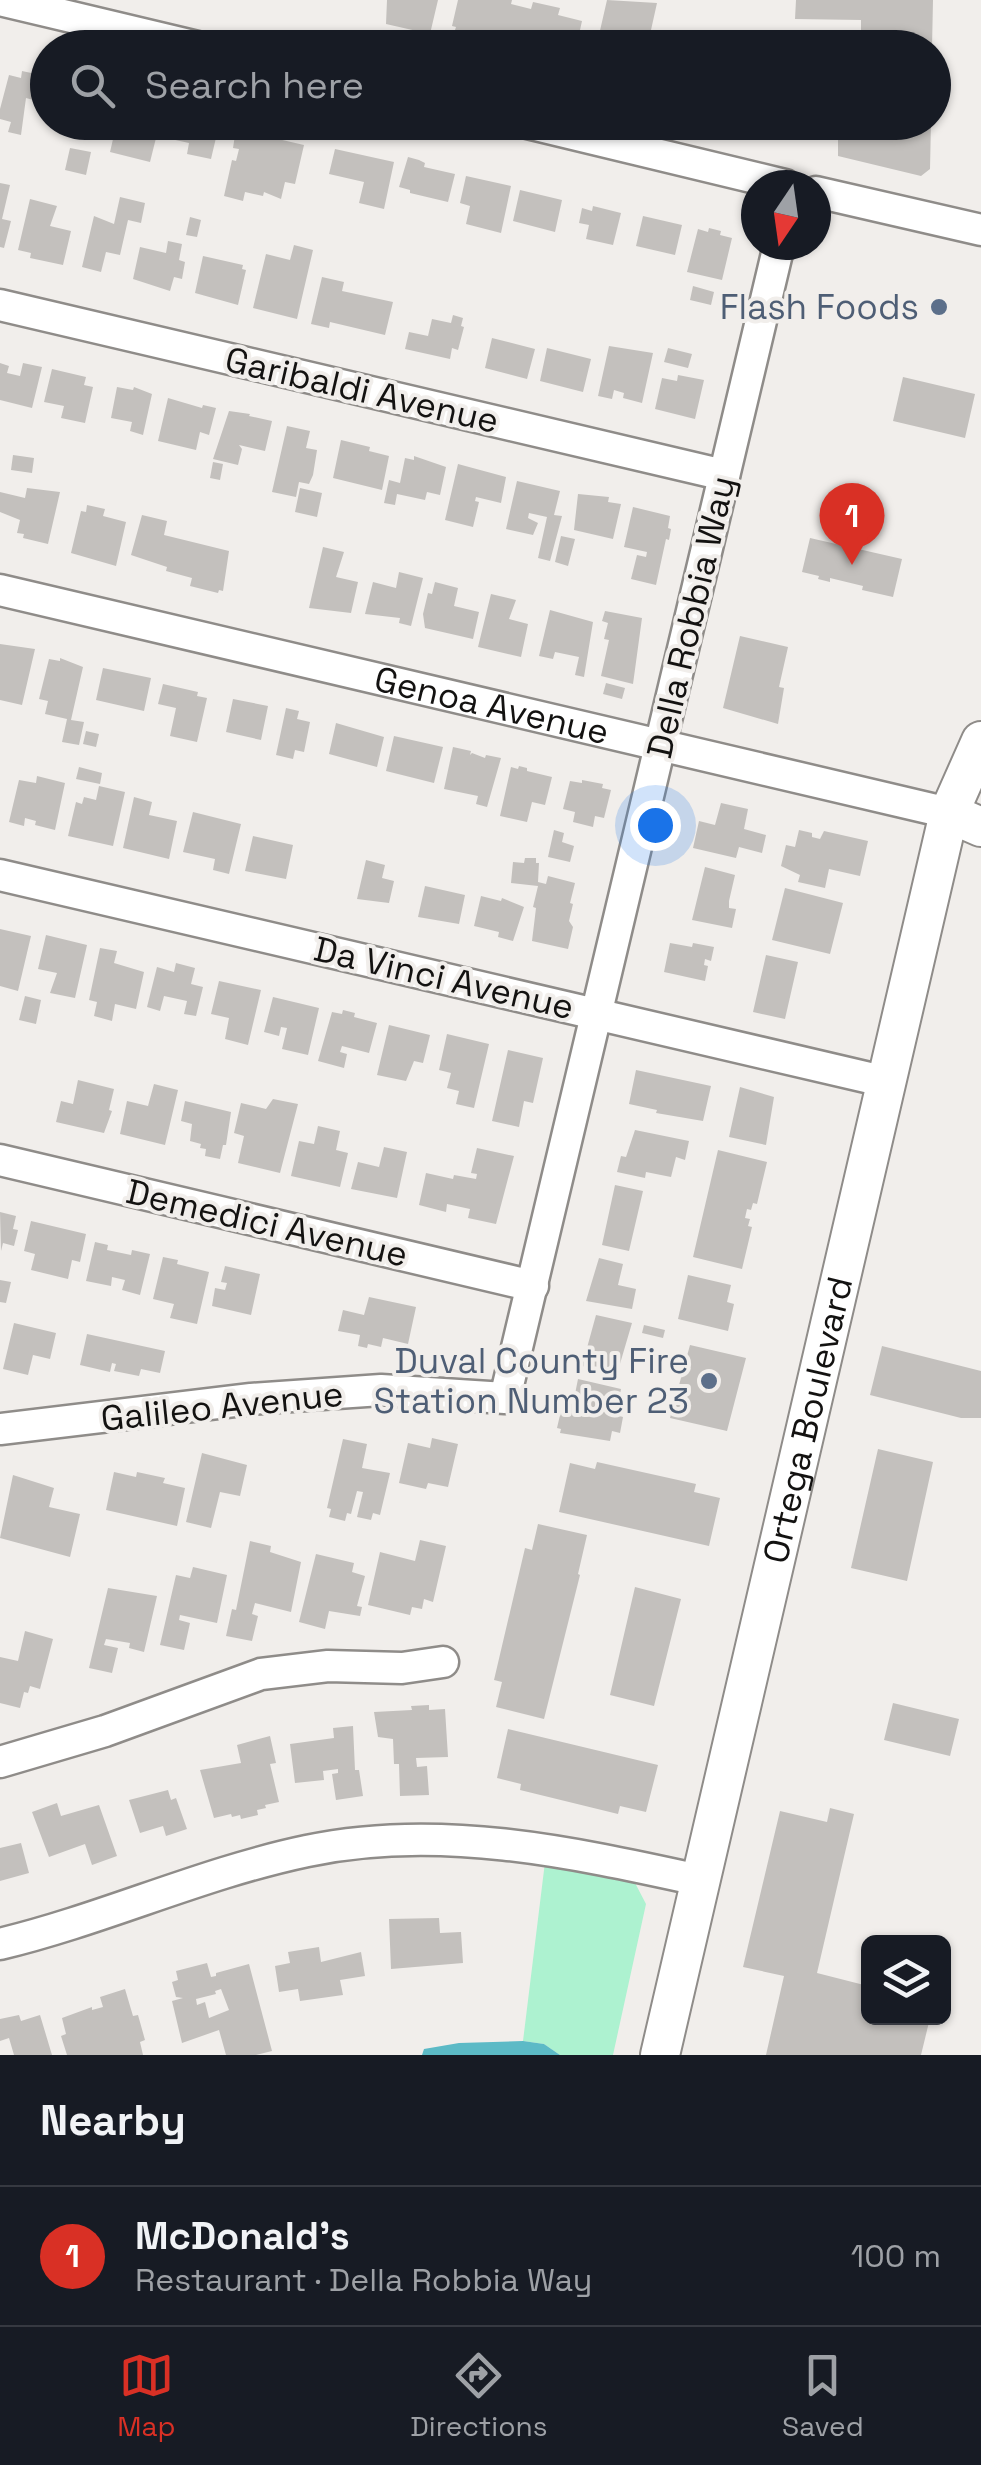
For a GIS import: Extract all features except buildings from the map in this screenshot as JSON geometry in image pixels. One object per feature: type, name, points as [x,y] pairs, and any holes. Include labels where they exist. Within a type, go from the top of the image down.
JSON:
[{"type":"main road","name":"Ortega Boulevard","points":[[660,2055],[887,1082],[981,741]]},
{"type":"street","points":[[0,0],[126,30]]},
{"type":"street","points":[[598,140],[741,174]]},
{"type":"street","points":[[831,195],[981,230]]},
{"type":"street","name":"Della Robbia Way","points":[[505,1398],[774,260]]},
{"type":"street","name":"Garibaldi Avenue","points":[[0,305],[724,476]]},
{"type":"street","name":"Genoa Avenue","points":[[0,590],[660,744],[968,798]]},
{"type":"street","name":"Da Vinci Avenue","points":[[0,874],[887,1082]]},
{"type":"street","name":"Demedici Avenue","points":[[0,1160],[533,1286]]},
{"type":"street","name":"Galileo Avenue","points":[[0,1429],[250,1400],[380,1390],[505,1398]]},
{"type":"street","points":[[0,1762],[104,1732],[260,1674],[328,1666],[402,1668],[443,1662]]},
{"type":"street","points":[[0,1944],[235,1869],[310,1850],[413,1840],[464,1840],[582,1854],[700,1880]]},
{"type":"green space","points":[[545,1862],[634,1881],[646,1904],[613,2055],[560,2055],[544,2044],[523,2041]]},
{"type":"water","points":[[459,2043],[544,2044],[560,2055],[422,2055],[424,2049]]},
{"type":"place","name":"Flash Foods","points":[[939,307]]},
{"type":"place","name":"McDonald's","points":[[852,565]]},
{"type":"place","name":"Duval County Fire Station Number 23","points":[[709,1381]]}]
